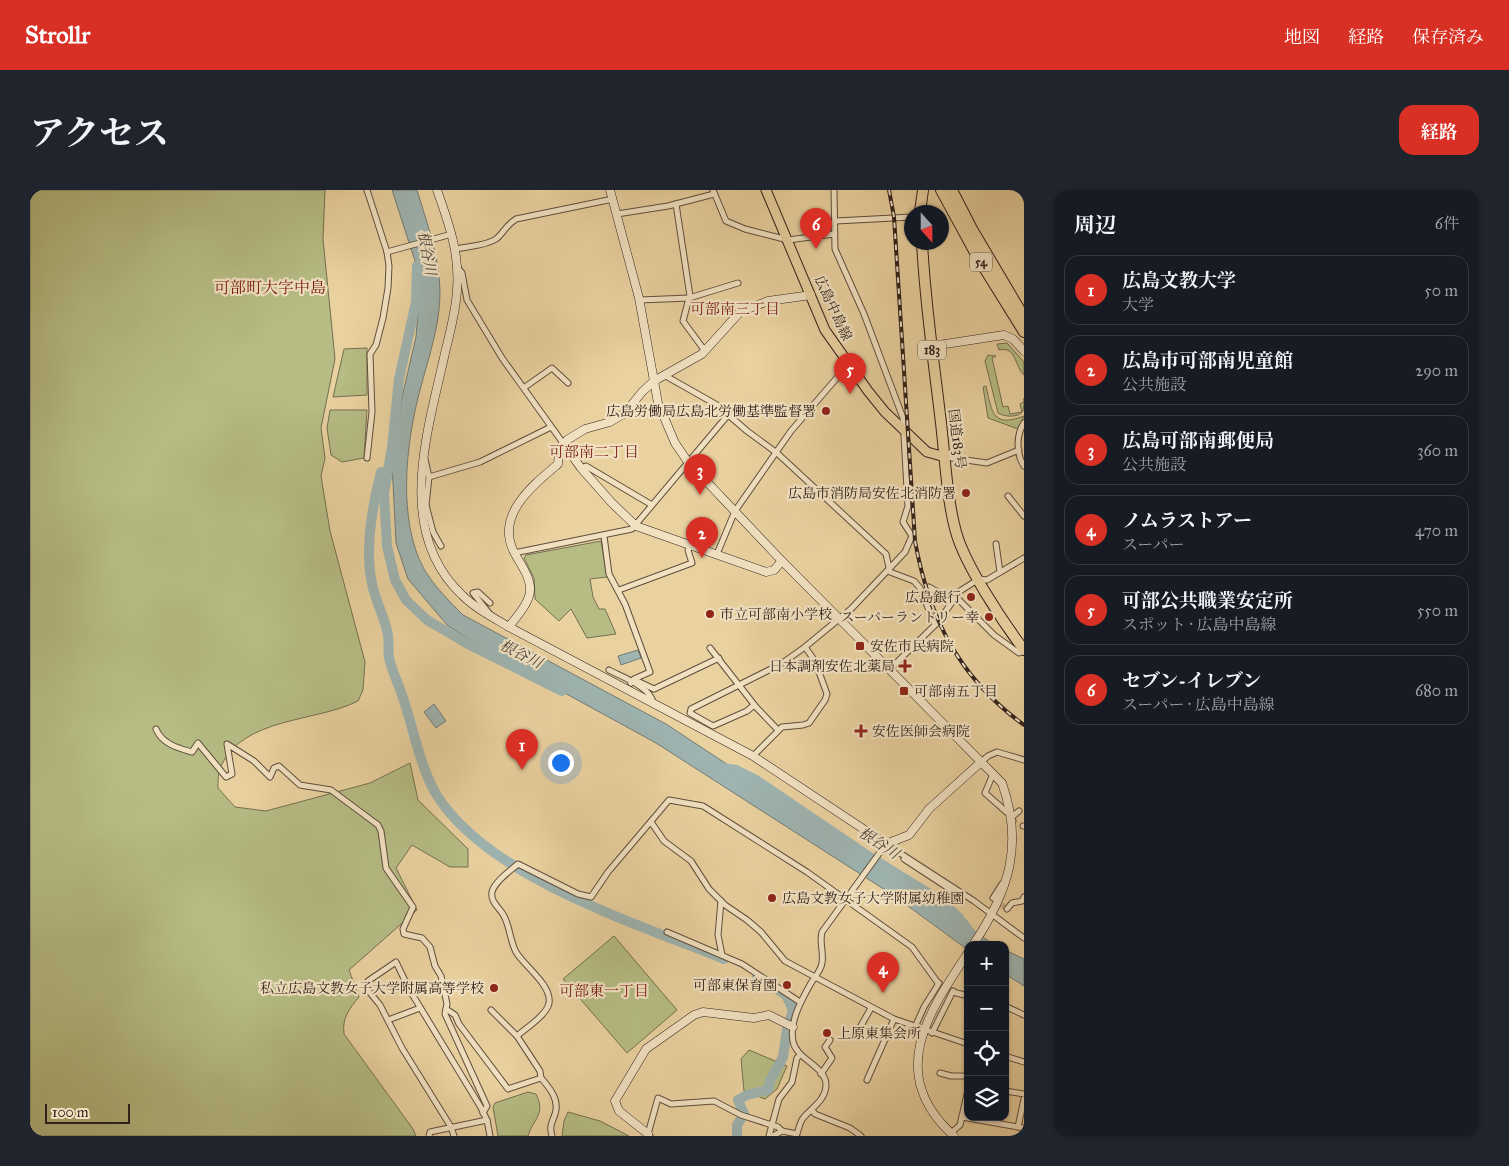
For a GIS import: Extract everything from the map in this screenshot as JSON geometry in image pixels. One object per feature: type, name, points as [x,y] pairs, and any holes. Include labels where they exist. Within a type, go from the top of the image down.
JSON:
[{"type":"highway","points":[[921,205],[923,190]]},
{"type":"highway","name":"54","points":[[941,190],[978,258],[1024,332]]},
{"type":"highway","name":"54","points":[[952,190],[972,229],[1024,317]]},
{"type":"highway","name":"国道183号","points":[[923,250],[932,346],[955,531],[961,548],[979,580],[1024,651]]},
{"type":"main road","name":"広島中島線","points":[[766,190],[825,330],[868,391],[903,430],[926,452],[945,457]]},
{"type":"street","points":[[367,190],[388,251],[388,288],[376,345],[370,354],[372,412],[367,458]]},
{"type":"street","points":[[438,190],[450,235],[456,249],[458,268],[457,291],[424,457],[424,505],[427,538],[450,582],[473,604],[509,627],[754,756],[883,847],[1024,938]]},
{"type":"street","points":[[610,190],[640,300],[654,382],[665,422],[688,462],[782,561],[993,774],[1009,792],[1016,814],[1024,826],[1024,833]]},
{"type":"street","points":[[754,705],[747,711],[713,726],[690,714],[691,709],[735,688],[739,683],[781,664],[805,647],[839,619],[905,552],[912,536],[903,522],[908,506],[903,418],[864,314],[836,249],[834,190]]},
{"type":"street","points":[[617,214],[676,204],[713,192],[726,221],[744,229],[788,240],[834,234]]},
{"type":"street","points":[[456,249],[492,241],[499,237],[507,224],[516,219],[613,199]]},
{"type":"street","points":[[676,204],[690,297],[683,321],[705,351]]},
{"type":"street","points":[[836,221],[904,217]]},
{"type":"street","points":[[388,251],[450,235]]},
{"type":"street","points":[[458,268],[462,273],[466,300],[502,358],[581,468],[636,526],[766,572],[774,570],[782,561]]},
{"type":"street","points":[[640,300],[690,297],[738,283]]},
{"type":"street","points":[[509,627],[521,610],[530,592],[527,576],[514,553],[509,536],[515,509],[528,489],[558,464],[559,451],[563,443],[585,429],[610,422],[626,413],[642,392],[664,375],[705,351],[731,321],[750,307],[811,295]]},
{"type":"street","points":[[932,346],[1004,335],[1013,339],[1024,352]]},
{"type":"street","points":[[717,554],[735,511],[812,404],[848,364]]},
{"type":"street","points":[[525,388],[552,368],[568,383]]},
{"type":"street","points":[[664,375],[717,405],[777,453],[886,554],[888,569]]},
{"type":"street","points":[[514,553],[632,529],[728,415]]},
{"type":"street","points":[[1024,423],[1019,450],[1019,456],[1024,466]]},
{"type":"street","points":[[429,477],[480,462],[551,427]]},
{"type":"street","points":[[945,457],[987,463],[1019,450]]},
{"type":"street","points":[[424,457],[429,477],[424,505],[433,532],[441,546]]},
{"type":"street","points":[[581,468],[586,466],[652,505]]},
{"type":"street","points":[[1008,496],[1024,516]]},
{"type":"street","points":[[604,536],[609,574],[619,590],[650,672],[634,679],[631,683]]},
{"type":"street","points":[[996,544],[1000,572]]},
{"type":"street","points":[[619,590],[692,563],[688,550],[690,545]]},
{"type":"street","points":[[890,669],[935,625],[953,598],[979,580],[987,580],[1024,558]]},
{"type":"street","points":[[888,569],[914,581],[920,588],[935,625]]},
{"type":"street","points":[[929,586],[953,598],[994,635],[1019,654],[1024,651]]},
{"type":"street","points":[[490,603],[478,592],[473,593],[492,617]]},
{"type":"street","points":[[754,756],[778,730],[809,722],[825,700],[827,694],[815,661],[805,647]]},
{"type":"street","points":[[710,648],[739,683],[754,705],[778,730]]},
{"type":"street","points":[[631,683],[636,682],[654,689],[719,658]]},
{"type":"street","points":[[609,670],[646,691],[652,697],[654,703]]},
{"type":"street","points":[[156,729],[159,736],[166,742],[183,750],[192,752],[198,743],[226,777],[232,774],[227,744],[254,761],[270,777],[274,768],[279,766],[300,785],[330,790],[374,821],[381,831],[386,868],[413,907],[403,929],[404,934],[422,938],[430,947],[435,966],[443,983],[445,1014],[487,1106],[483,1113]]},
{"type":"street","points":[[790,1025],[769,1015],[754,1018],[703,1012],[694,1015],[646,1049],[615,1101],[619,1111],[650,1135],[658,1098],[671,1104],[714,1101],[782,1131],[797,1135],[801,1121],[812,1110],[824,1093],[826,1085],[821,1074],[800,1055],[792,1039],[790,1025],[800,1002],[822,963],[820,946],[822,932],[883,847],[910,835],[929,810],[981,762],[994,752],[1002,752],[1024,760]]},
{"type":"street","points":[[993,774],[984,793],[1016,814]]},
{"type":"street","points":[[516,1036],[544,1011],[549,1004],[548,995],[538,977],[516,952],[504,915],[494,902],[492,893],[495,887],[515,866],[578,894],[591,897],[604,877],[669,800],[703,806],[771,848],[912,947],[938,983],[919,1028],[919,1080],[927,1102],[952,1135],[960,1125],[964,1108]]},
{"type":"street","points":[[993,898],[1009,870],[1013,858],[1016,814]]},
{"type":"street","points":[[651,822],[664,841],[691,862],[709,889],[721,901],[747,920],[785,960],[871,1008],[932,1033],[964,1043]]},
{"type":"street","points":[[977,941],[1015,878]]},
{"type":"street","points":[[1006,909],[1012,903],[1022,901],[1024,897]]},
{"type":"street","points":[[721,901],[718,935],[722,955]]},
{"type":"street","points":[[667,932],[742,964],[800,1002]]},
{"type":"street","points":[[919,1028],[964,959]]},
{"type":"street","points":[[454,1136],[451,1127],[402,1048],[380,1005],[367,989],[368,981],[396,962],[420,1008],[465,1080],[487,1120],[490,1136]]},
{"type":"street","points":[[932,1033],[953,991],[964,995]]},
{"type":"street","points":[[388,1020],[420,1008]]},
{"type":"street","points":[[858,1031],[871,1008]]},
{"type":"street","points":[[1009,1008],[1024,1015]]},
{"type":"street","points":[[446,1009],[455,1015],[459,1024],[508,1089],[541,1078]]},
{"type":"street","points":[[491,1010],[516,1036],[540,1071],[541,1078],[555,1099],[556,1110],[550,1129],[552,1136]]},
{"type":"street","points":[[867,1080],[894,1018]]},
{"type":"street","points":[[821,1074],[832,1058],[825,1047],[830,1040]]},
{"type":"street","points":[[782,1131],[771,1136],[771,1125],[779,1099],[792,1082],[797,1058],[800,1055]]},
{"type":"street","points":[[1009,1057],[1024,1062]]},
{"type":"street","points":[[940,1073],[951,1076],[964,1076]]},
{"type":"street","points":[[1009,1092],[1024,1094]]},
{"type":"street","points":[[962,1117],[1021,1128],[1024,1100]]},
{"type":"street","points":[[812,1110],[815,1114],[850,1128],[862,1136]]},
{"type":"street","points":[[429,1136],[430,1132],[487,1120]]},
{"type":"green space","points":[[30,190],[325,190],[323,239],[335,359],[321,428],[325,458],[321,476],[330,531],[365,662],[363,690],[358,701],[341,708],[263,729],[246,738],[232,750],[221,766],[218,788],[235,807],[266,811],[370,783],[410,763],[418,800],[468,849],[468,867],[450,867],[412,845],[396,868],[417,910],[349,970],[359,997],[347,1014],[344,1023],[344,1034],[413,1129],[416,1136],[30,1136]]},
{"type":"green space","points":[[1007,343],[1024,362],[1024,375],[1009,351],[999,350],[997,344]]},
{"type":"green space","points":[[367,348],[367,395],[333,397],[344,349]]},
{"type":"green space","points":[[988,355],[996,356],[992,358],[1003,407],[1008,406],[1010,414],[1022,412],[1015,416],[998,413],[985,361]]},
{"type":"green space","points":[[986,386],[992,411],[996,416],[1006,420],[1024,416],[1018,429],[988,418],[983,387]]},
{"type":"green space","points":[[1024,402],[1023,411],[1022,412],[1020,404]]},
{"type":"green space","points":[[330,410],[367,410],[364,458],[342,462],[331,455],[327,428]]},
{"type":"green space","points":[[601,541],[607,577],[590,579],[593,597],[599,609],[605,609],[616,634],[587,638],[571,609],[559,621],[535,599],[534,578],[524,558],[526,555]]},
{"type":"green space","points":[[614,936],[677,1010],[627,1053],[563,979]]},
{"type":"green space","points":[[749,1050],[787,1066],[777,1089],[765,1099],[744,1091],[741,1059]]},
{"type":"green space","points":[[528,1092],[536,1094],[540,1107],[538,1116],[528,1136],[498,1136],[493,1107],[495,1103]]},
{"type":"green space","points":[[568,1112],[600,1121],[629,1136],[562,1136],[564,1121]]},
{"type":"water","points":[[392,190],[417,190],[438,266],[440,293],[438,318],[411,433],[408,457],[407,505],[410,528],[424,569],[447,599],[463,615],[666,724],[907,883],[988,941],[964,941],[964,947],[893,895],[656,743],[479,646],[447,625],[408,579],[396,543],[392,463],[403,393],[416,337],[419,299],[416,264]]},
{"type":"water","points":[[638,650],[641,658],[621,665],[618,656]]},
{"type":"water","points":[[434,704],[446,721],[436,728],[424,712]]},
{"type":"water","points":[[1009,952],[1024,959],[1024,986],[1009,977]]},
{"type":"waterway","name":"根谷川","points":[[417,266],[416,302],[399,379],[392,448],[384,493],[387,546],[395,580],[406,600],[427,620],[468,644],[562,691]]},
{"type":"waterway","points":[[381,472],[370,530],[370,574],[388,635],[390,663],[421,760],[436,794],[459,823],[490,850],[526,873],[608,913],[724,959]]},
{"type":"waterway","name":"根谷川","points":[[723,768],[736,770],[756,780],[868,856],[941,901],[959,918],[977,941]]},
{"type":"waterway","points":[[737,1136],[737,1125],[744,1114],[738,1100],[747,1095],[768,1090],[770,1081],[783,1057],[787,1029],[793,1010],[786,995],[757,976]]},
{"type":"tunnel","points":[[995,900],[1007,909]]},
{"type":"railway","points":[[889,190],[894,217],[915,541],[921,569],[929,596],[950,644],[982,687],[1001,707],[1024,725]]},
{"type":"place","name":"セブン-イレブン","points":[[816,249]]},
{"type":"place","name":"可部公共職業安定所","points":[[850,394]]},
{"type":"place","name":"広島労働局広島北労働基準監督署","points":[[826,411]]},
{"type":"place","name":"広島市消防局安佐北消防署","points":[[966,493]]},
{"type":"place","name":"広島可部南郵便局","points":[[700,495]]},
{"type":"place","name":"広島市可部南児童館","points":[[702,558]]},
{"type":"place","name":"広島銀行","points":[[971,597]]},
{"type":"place","name":"市立可部南小学校","points":[[710,614]]},
{"type":"place","name":"スーパーランドリー幸","points":[[989,617]]},
{"type":"place","name":"安佐市民病院","points":[[860,646]]},
{"type":"place","name":"日本調剤安佐北薬局","points":[[905,666]]},
{"type":"place","name":"可部南五丁目","points":[[904,691]]},
{"type":"place","name":"安佐医師会病院","points":[[861,731]]},
{"type":"place","name":"広島文教大学","points":[[522,770]]},
{"type":"place","name":"広島文教女子大学附属幼稚園","points":[[772,898]]},
{"type":"place","name":"可部東保育園","points":[[787,985]]},
{"type":"place","name":"私立広島文教女子大学附属高等学校","points":[[494,988]]},
{"type":"place","name":"ノムラストアー","points":[[883,993]]},
{"type":"place","name":"上原東集会所","points":[[827,1033]]},
{"type":"district","name":"可部町大字中島","points":[[270,287]]},
{"type":"district","name":"可部南三丁目","points":[[735,309]]},
{"type":"district","name":"可部南二丁目","points":[[594,452]]},
{"type":"district","name":"可部東一丁目","points":[[604,991]]}]
